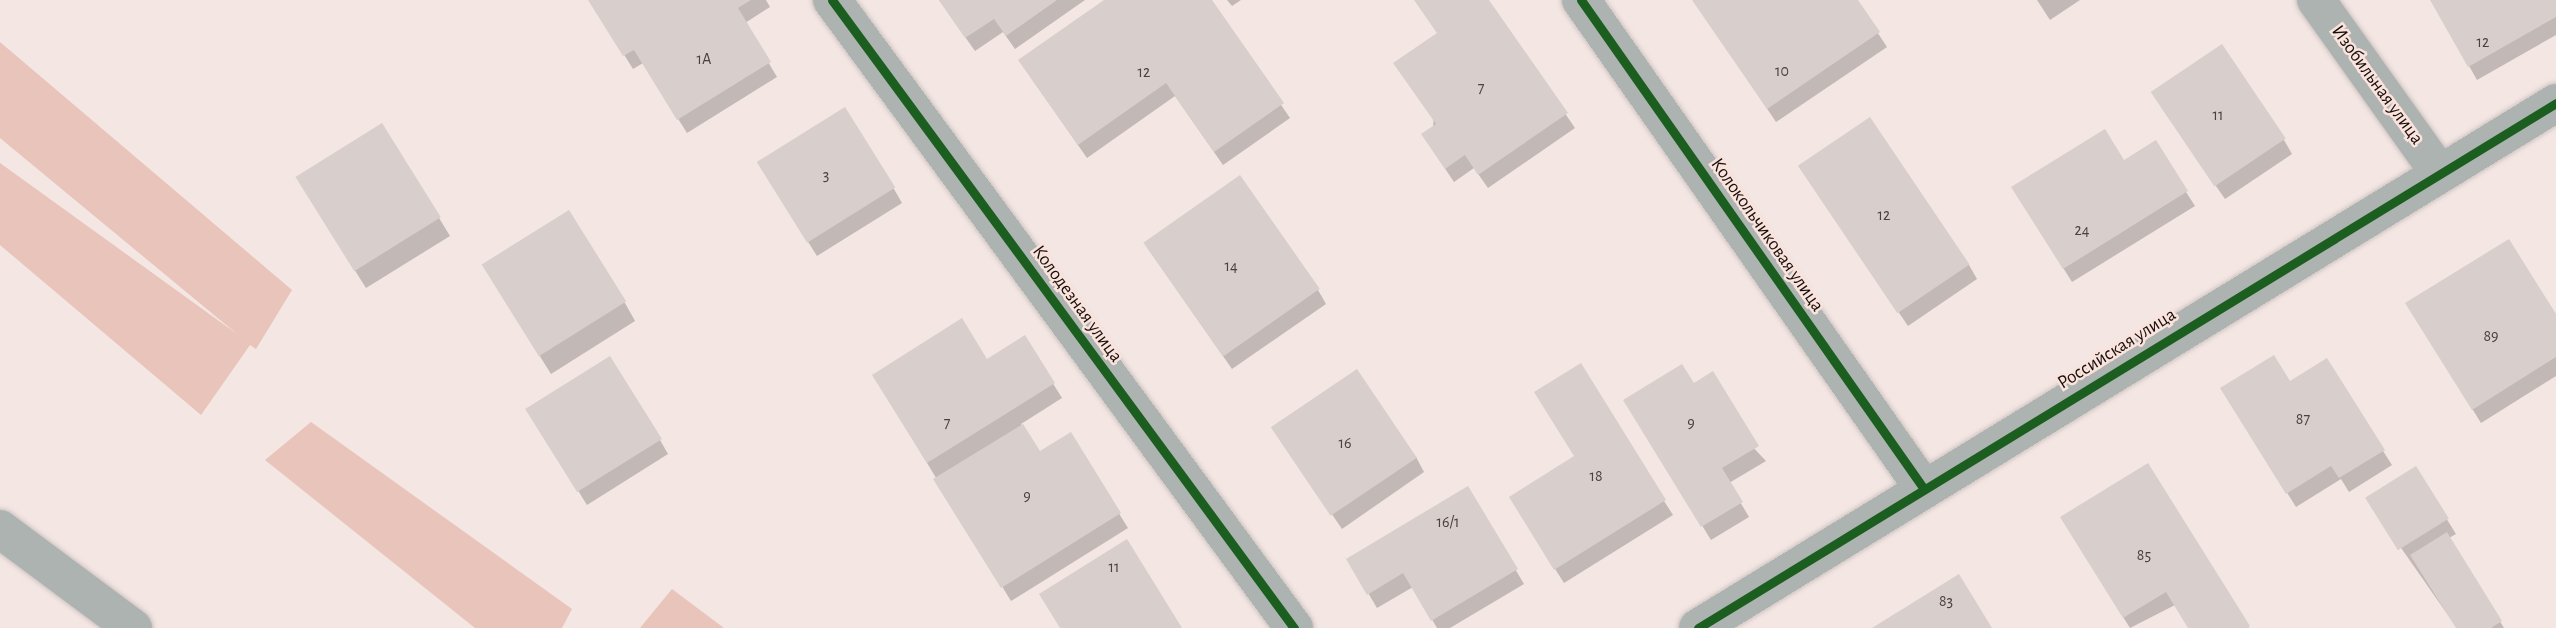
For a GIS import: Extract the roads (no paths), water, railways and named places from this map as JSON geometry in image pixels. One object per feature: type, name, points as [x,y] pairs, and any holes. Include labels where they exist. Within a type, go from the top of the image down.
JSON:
[{"type":"street","name":"Колодезная улица","points":[[832,0],[1294,628]]},
{"type":"street","name":"Колокольчиковая улица","points":[[1581,0],[1924,489]]},
{"type":"street","name":"Изобильная улица","points":[[2316,0],[2438,171]]},
{"type":"street","name":"Российская улица","points":[[1698,628],[2438,171],[2556,103]]},
{"type":"street","points":[[0,529],[133,628]]}]
